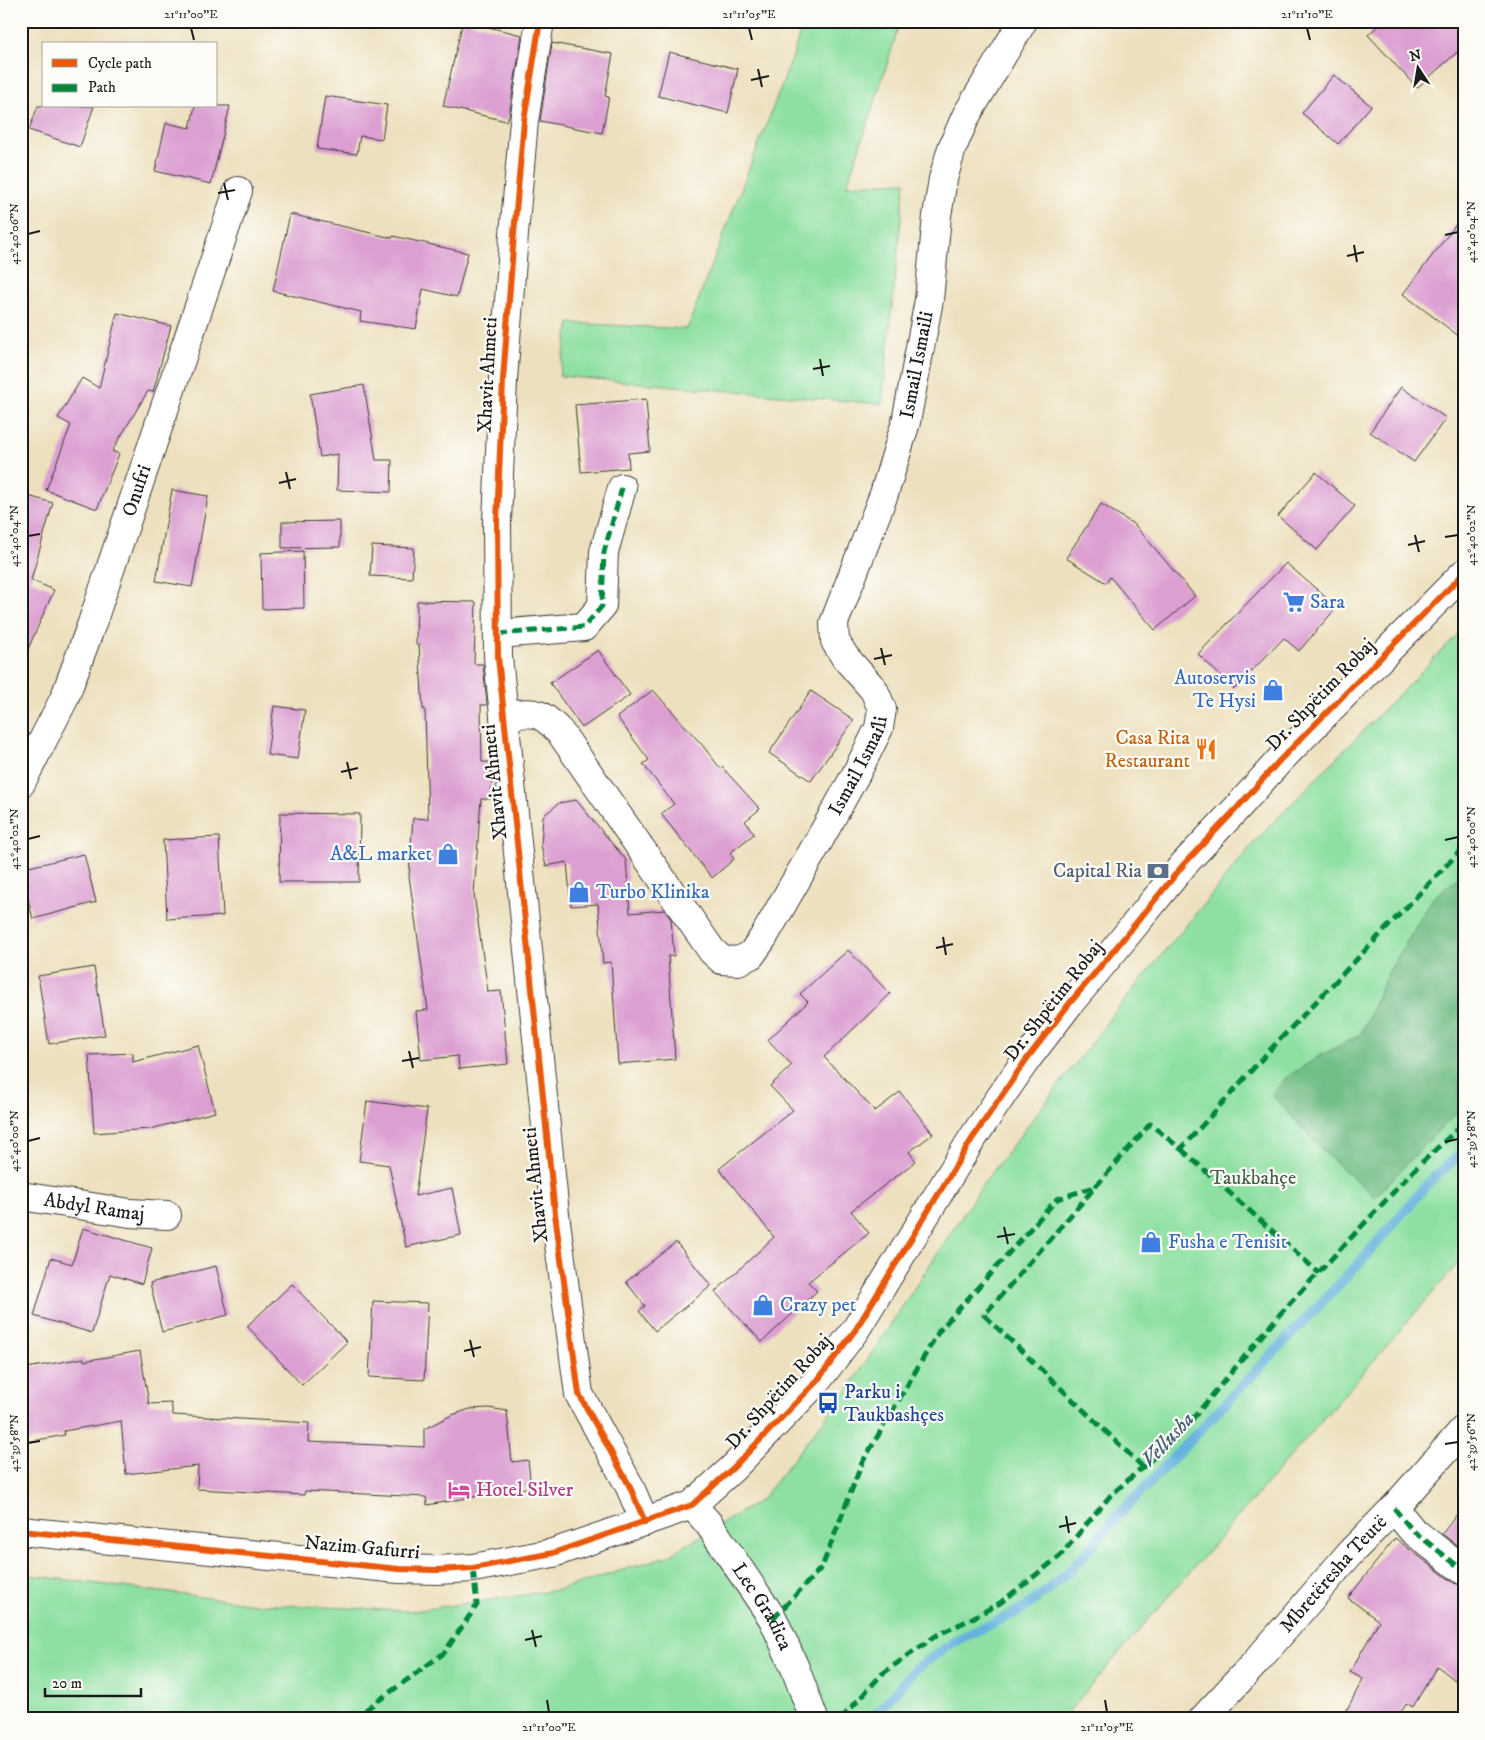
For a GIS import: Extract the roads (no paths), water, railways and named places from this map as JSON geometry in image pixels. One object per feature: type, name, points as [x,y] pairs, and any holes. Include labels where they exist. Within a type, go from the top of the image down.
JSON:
[{"type":"street","name":"Xhavit Ahmeti","points":[[540,21],[524,131],[503,380],[497,522],[498,657],[555,1214],[579,1394],[629,1485],[646,1522]]},
{"type":"street","name":"Ismail Ismaili","points":[[504,716],[531,712],[546,718],[560,732],[712,951],[722,960],[738,961],[751,955],[818,844],[879,728],[882,709],[877,696],[845,657],[835,641],[834,623],[881,502],[906,422],[929,300],[937,216],[952,148],[966,116],[1024,21]]},
{"type":"street","name":"Onufri","points":[[21,783],[64,699],[84,645],[238,191]]},
{"type":"street","points":[[498,634],[584,627],[602,606],[604,552],[622,488]]},
{"type":"street","name":"Dr. Shpëtim Robaj","points":[[692,1505],[733,1468],[817,1381],[856,1329],[972,1139],[1026,1060],[1069,1004],[1184,864],[1280,760],[1464,573]]},
{"type":"street","name":"Abdyl Ramaj","points":[[21,1196],[130,1213],[167,1215]]},
{"type":"street","name":"Mbretëresha Teutë","points":[[1203,1719],[1256,1662],[1351,1552],[1394,1508],[1464,1429]]},
{"type":"street","name":"Nazim Gafurri","points":[[21,1531],[389,1568],[437,1570],[473,1568],[553,1553],[692,1505]]},
{"type":"street","name":"Lec Gradica","points":[[692,1505],[709,1524],[773,1619],[795,1668],[814,1719]]},
{"type":"street","points":[[1394,1508],[1412,1530],[1464,1570]]},
{"type":"waterway","name":"Vellusha","points":[[872,1719],[915,1669],[957,1640],[1025,1608],[1070,1571],[1116,1518],[1363,1259],[1430,1181],[1464,1151]]},
{"type":"place","name":"Sara","points":[[1294,602]]},
{"type":"place","name":"Autoservis Te Hysi","points":[[1273,690]]},
{"type":"place","name":"Casa Rita Restaurant","points":[[1206,749]]},
{"type":"place","name":"A&L market","points":[[448,854]]},
{"type":"place","name":"Capital Ria","points":[[1158,871]]},
{"type":"place","name":"Turbo Klinika","points":[[579,892]]},
{"type":"place","name":"Fusha e Tenisit","points":[[1151,1242]]},
{"type":"place","name":"Crazy pet","points":[[763,1305]]},
{"type":"place","name":"Parku i Taukbashçes","points":[[828,1403]]},
{"type":"place","name":"Hotel Silver","points":[[459,1490]]},
{"type":"park label","name":"Taukbahçe","points":[[1253,1178]]}]
